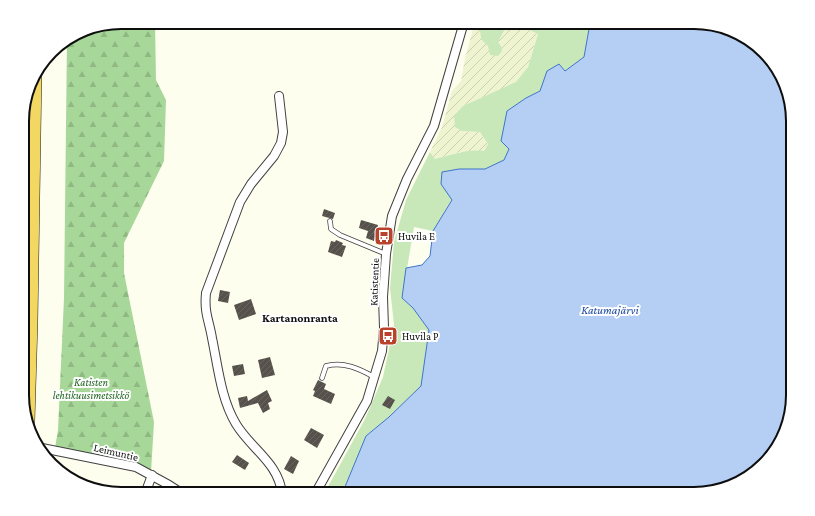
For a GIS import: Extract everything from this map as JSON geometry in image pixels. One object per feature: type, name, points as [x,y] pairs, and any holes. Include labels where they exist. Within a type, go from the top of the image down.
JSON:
[{"type":"highway","points":[[29,385],[36,87]]},
{"type":"street","name":"Katistentie","points":[[319,487],[367,401],[382,351],[384,328],[383,297],[386,254],[392,216],[407,179],[434,126],[462,29]]},
{"type":"street","points":[[279,96],[283,132],[281,143],[274,156],[251,184],[240,202],[206,293],[205,304],[227,405],[236,424],[276,472],[282,487]]},
{"type":"street","name":"Leimuntie","points":[[46,449],[136,467],[172,487]]},
{"type":"street","points":[[148,487],[152,475]]},
{"type":"lane","points":[[330,221],[331,229],[340,235],[386,254]]},
{"type":"lane","points":[[322,378],[326,366],[334,364],[356,368],[374,377]]},
{"type":"green space","name":"Katisten lehtikuusimetsikkö","points":[[121,29],[155,29],[156,80],[166,100],[164,161],[124,243],[124,273],[154,422],[151,472],[55,448],[58,430],[64,298],[67,47],[75,41],[97,32]]},
{"type":"green space","points":[[473,29],[480,29],[481,39],[501,46],[498,42],[505,29],[527,29],[538,34],[528,67],[518,82],[463,106],[462,131],[480,132],[488,144],[484,151],[460,152],[435,159],[430,152],[442,127],[452,91],[461,81],[465,58]]},
{"type":"green space","points":[[480,29],[505,29],[498,42],[502,51],[498,56],[490,55],[488,46],[481,39]]},
{"type":"green space","points":[[527,29],[589,29],[584,57],[565,71],[559,64],[547,71],[540,91],[526,98],[507,111],[509,149],[504,160],[485,169],[459,169],[441,184],[452,199],[433,231],[414,227],[402,298],[413,308],[429,330],[421,386],[389,417],[367,435],[345,487],[328,487],[365,419],[383,377],[394,325],[390,288],[394,242],[406,200],[430,152],[435,159],[465,152],[484,151],[488,144],[480,132],[462,131],[455,127],[454,116],[463,106],[516,82],[528,67],[538,34]]},
{"type":"water","name":"Katumajärvi","points":[[589,29],[700,29],[724,34],[745,44],[763,60],[774,75],[783,97],[786,115],[786,401],[777,436],[763,456],[745,472],[724,482],[700,487],[345,487],[366,436],[389,417],[421,386],[429,330],[413,308],[402,298],[406,268],[422,265],[430,256],[433,231],[452,200],[441,184],[442,172],[459,169],[485,169],[504,160],[509,149],[501,141],[507,111],[526,98],[540,91],[547,71],[559,64],[565,71],[584,57]]},
{"type":"building","points":[[324,209],[335,213],[333,219],[322,216]]},
{"type":"building","points":[[361,220],[378,225],[374,241],[366,238],[368,231],[359,228]]},
{"type":"building","points":[[336,240],[343,243],[342,245],[346,246],[342,257],[328,252],[331,241],[335,242]]},
{"type":"building","points":[[220,290],[230,292],[228,303],[218,301]]},
{"type":"building","points":[[251,299],[256,314],[239,320],[234,305]]},
{"type":"building","points":[[270,357],[275,375],[262,378],[258,360]]},
{"type":"building","points":[[243,364],[245,374],[234,376],[232,366]]},
{"type":"building","points":[[318,380],[326,384],[324,389],[335,394],[331,404],[313,396],[315,391],[313,390]]},
{"type":"building","points":[[267,390],[272,401],[268,403],[270,409],[263,413],[258,403],[240,408],[238,398],[247,396],[248,401]]},
{"type":"building","points":[[388,396],[395,400],[390,409],[382,405]]},
{"type":"building","points":[[311,428],[324,435],[317,448],[304,440]]},
{"type":"building","points":[[237,455],[249,463],[245,470],[232,462]]},
{"type":"building","points":[[291,456],[299,461],[293,474],[284,469]]},
{"type":"place","name":"Huvila E","points":[[384,236]]},
{"type":"place","name":"Huvila P","points":[[388,336]]},
{"type":"district","name":"Kartanonranta","points":[[300,318]]}]
